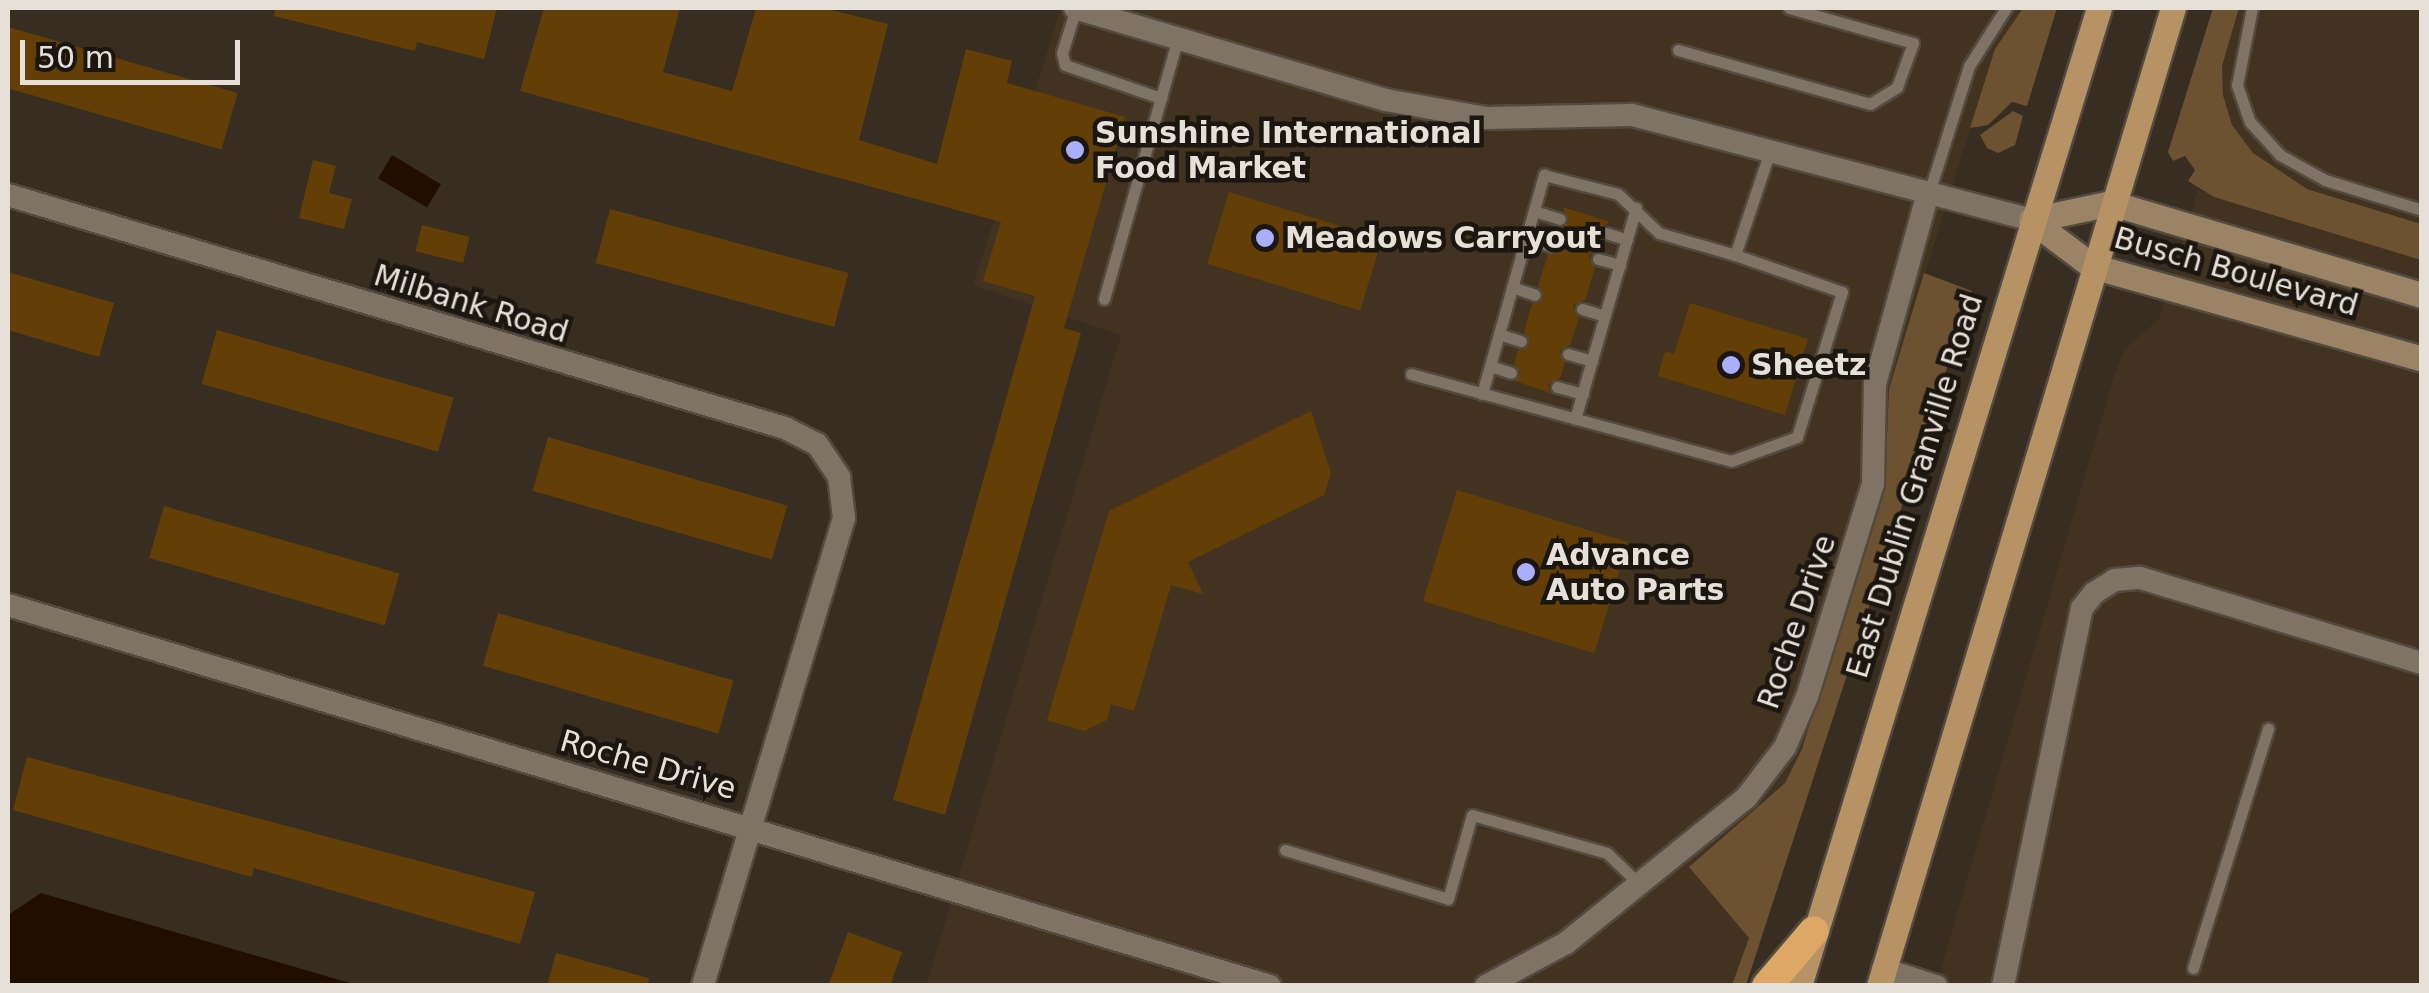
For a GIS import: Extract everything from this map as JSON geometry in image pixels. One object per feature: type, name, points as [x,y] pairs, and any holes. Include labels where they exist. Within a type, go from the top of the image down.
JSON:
[{"type":"highway","points":[[1767,986],[1814,931]]},
{"type":"main road","name":"East Dublin Granville Road","points":[[1798,986],[2099,8]]},
{"type":"main road","points":[[1881,977],[2092,266],[2173,8]]},
{"type":"main road","name":"Busch Boulevard","points":[[2031,220],[2111,203],[2422,295]]},
{"type":"main road","name":"Busch Boulevard","points":[[2031,220],[2092,266],[2422,358]]},
{"type":"street","points":[[1075,8],[1386,100],[1486,118],[1632,115],[1927,198],[2031,220]]},
{"type":"street","name":"Milbank Road","points":[[8,195],[786,428],[817,444],[839,477],[845,496],[838,539],[703,986]]},
{"type":"street","name":"Roche Drive","points":[[1486,986],[1566,942],[1639,884],[1746,798],[1784,747],[1807,697],[1873,484],[1875,384],[1927,198]]},
{"type":"street","points":[[2003,986],[2082,608],[2115,580],[2140,578],[2422,663]]},
{"type":"street","name":"Roche Drive","points":[[8,605],[1270,986]]},
{"type":"street","points":[[1881,977],[1936,986]]},
{"type":"lane","points":[[1075,8],[1062,53],[1065,65],[1161,98]]},
{"type":"lane","points":[[1678,50],[1870,104],[1896,87],[1913,44],[1789,8]]},
{"type":"lane","points":[[1927,198],[1970,66],[2006,8]]},
{"type":"lane","points":[[2252,8],[2237,85],[2250,122],[2280,155],[2325,180],[2422,210]]},
{"type":"lane","points":[[1104,299],[1178,38]]},
{"type":"lane","points":[[1735,255],[1770,152]]},
{"type":"lane","points":[[1411,374],[1482,394],[1731,461],[1798,437],[1842,292],[1659,233],[1618,194],[1544,174],[1482,394]]},
{"type":"lane","points":[[1575,419],[1636,208]]},
{"type":"lane","points":[[1534,211],[1560,218]]},
{"type":"lane","points":[[1606,233],[1627,240]]},
{"type":"lane","points":[[1526,238],[1551,246]]},
{"type":"lane","points":[[1598,259],[1620,265]]},
{"type":"lane","points":[[1512,288],[1535,295]]},
{"type":"lane","points":[[1582,309],[1605,316]]},
{"type":"lane","points":[[1498,334],[1521,341]]},
{"type":"lane","points":[[1568,354],[1592,361]]},
{"type":"lane","points":[[1490,366],[1511,372]]},
{"type":"lane","points":[[1557,387],[1583,394]]},
{"type":"lane","points":[[2193,968],[2268,728]]},
{"type":"lane","points":[[1284,850],[1448,899],[1472,815],[1607,854],[1639,884]]},
{"type":"shaded area","points":[[1061,8],[2023,8],[1995,49],[1889,389],[1885,483],[1802,749],[1785,783],[1689,867],[1749,938],[1732,985],[926,986],[1121,335],[973,285]]},
{"type":"shaded area","points":[[2023,8],[2057,8],[2027,106],[2012,102],[1988,125],[1970,128],[1995,49]]},
{"type":"shaded area","points":[[2213,8],[2239,8],[2222,66],[2223,95],[2232,125],[2253,153],[2307,189],[2421,224],[2421,260],[2214,197],[2188,181],[2195,170],[2185,156],[2173,161],[2168,152]]},
{"type":"shaded area","points":[[2239,8],[2421,8],[2421,224],[2307,189],[2253,154],[2232,125],[2223,95],[2222,66]]},
{"type":"shaded area","points":[[2013,111],[2023,116],[2015,145],[1998,153],[1987,148],[1980,135]]},
{"type":"shaded area","points":[[392,155],[441,184],[427,208],[378,178]]},
{"type":"shaded area","points":[[2198,190],[2421,260],[2421,985],[1936,986],[2114,376],[2125,349],[2159,319]]},
{"type":"shaded area","points":[[1924,273],[1972,291],[1746,985],[1732,985],[1749,938],[1689,867],[1785,783],[1802,749],[1885,483],[1889,389]]},
{"type":"shaded area","points":[[41,893],[357,985],[8,985],[8,915]]},
{"type":"building","points":[[275,8],[497,8],[484,59],[417,42],[415,51],[274,16]]},
{"type":"building","points":[[544,8],[680,8],[663,72],[732,91],[756,8],[823,8],[888,24],[859,140],[937,164],[966,49],[1012,61],[1007,83],[1125,117],[1064,328],[1081,333],[945,815],[893,800],[1035,296],[983,281],[1001,222],[520,91]]},
{"type":"building","points":[[8,27],[238,93],[221,150],[8,88]]},
{"type":"building","points":[[313,160],[336,166],[329,193],[352,199],[344,229],[299,218]]},
{"type":"building","points":[[1229,192],[1382,239],[1360,311],[1207,264]]},
{"type":"building","points":[[1563,207],[1610,222],[1598,229],[1603,242],[1589,256],[1595,268],[1585,300],[1573,305],[1579,318],[1570,345],[1559,350],[1565,363],[1560,378],[1548,384],[1550,393],[1515,381],[1520,372],[1514,364],[1518,350],[1530,345],[1524,332],[1532,304],[1544,297],[1538,286],[1548,255],[1560,248],[1557,228],[1569,223]]},
{"type":"building","points":[[610,209],[849,273],[834,327],[596,263]]},
{"type":"building","points":[[422,225],[470,237],[463,263],[415,251]]},
{"type":"building","points":[[8,272],[114,303],[99,357],[8,330]]},
{"type":"building","name":"Sheetz","points":[[1690,303],[1808,339],[1785,415],[1658,376],[1665,351],[1674,354]]},
{"type":"building","points":[[217,330],[453,398],[438,452],[202,384]]},
{"type":"building","points":[[1311,411],[1331,473],[1324,495],[1188,562],[1203,594],[1171,585],[1134,711],[1111,704],[1107,720],[1084,731],[1047,720],[1109,511]]},
{"type":"building","points":[[548,437],[787,506],[772,559],[533,491]]},
{"type":"building","name":"Advance Auto Parts","points":[[1457,490],[1628,542],[1594,653],[1423,601]]},
{"type":"building","points":[[164,506],[400,574],[385,625],[149,558]]},
{"type":"building","points":[[498,613],[734,681],[718,733],[483,666]]},
{"type":"building","points":[[27,757],[535,892],[520,944],[254,868],[252,877],[13,810]]},
{"type":"building","points":[[848,932],[902,952],[890,986],[828,986]]},
{"type":"building","points":[[556,953],[649,978],[648,986],[547,986]]},
{"type":"place","name":"Sunshine International Food Market","points":[[1075,150]]},
{"type":"place","name":"Meadows Carryout","points":[[1265,238]]},
{"type":"place","name":"Sheetz","points":[[1731,365]]},
{"type":"place","name":"Advance Auto Parts","points":[[1526,572]]}]
